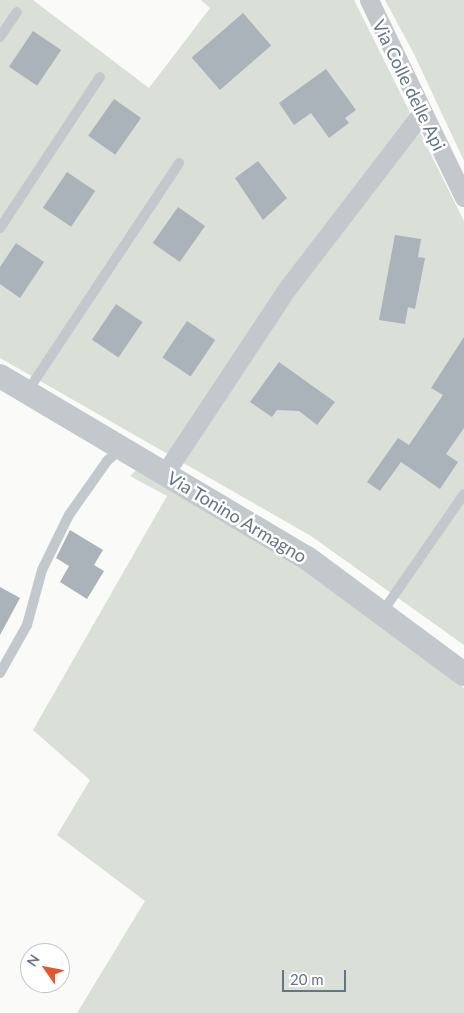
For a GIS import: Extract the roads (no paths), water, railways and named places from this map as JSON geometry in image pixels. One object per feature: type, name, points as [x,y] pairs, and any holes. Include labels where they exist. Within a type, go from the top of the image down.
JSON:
[{"type":"street","name":"Via Colle delle Api","points":[[369,0],[464,197]]},
{"type":"street","points":[[165,473],[286,290],[422,113]]},
{"type":"street","name":"Via Tonino Armagno","points":[[0,376],[307,558],[464,674]]},
{"type":"lane","points":[[0,38],[17,12]]},
{"type":"lane","points":[[0,228],[100,77]]},
{"type":"lane","points":[[27,392],[178,163]]},
{"type":"lane","points":[[0,673],[27,625],[42,570],[69,515],[107,461],[122,448]]},
{"type":"lane","points":[[381,614],[464,494]]}]
